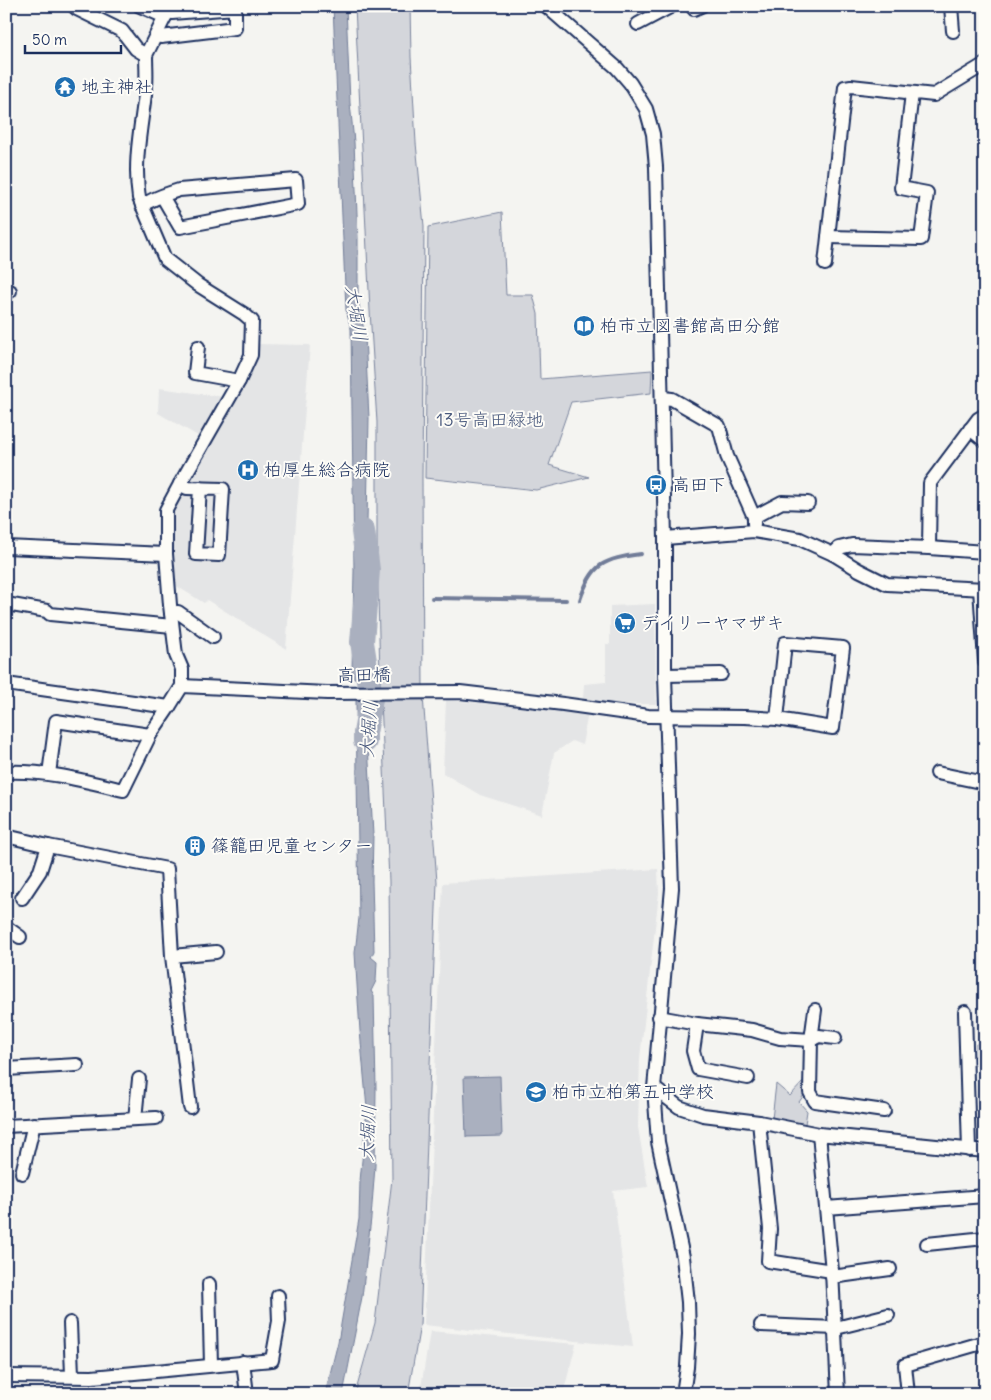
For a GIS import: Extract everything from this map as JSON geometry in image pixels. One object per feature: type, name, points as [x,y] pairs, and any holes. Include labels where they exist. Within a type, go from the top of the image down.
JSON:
[{"type":"street","points":[[74,6],[122,31],[136,49],[146,55]]},
{"type":"street","points":[[140,6],[172,13],[235,8],[235,28],[161,37],[157,34]]},
{"type":"street","points":[[546,6],[618,68],[646,108],[653,134],[656,167],[663,398],[665,675],[672,888],[654,1088],[658,1142],[683,1257],[688,1302],[689,1334],[683,1394]]},
{"type":"street","points":[[638,24],[672,6]]},
{"type":"street","points":[[692,6],[694,9],[701,6]]},
{"type":"street","points":[[950,6],[953,31]]},
{"type":"street","points":[[6,772],[27,771],[49,774],[123,790],[150,735],[182,686],[182,670],[176,655],[172,626],[166,554],[166,510],[239,381],[251,355],[252,321],[198,285],[165,259],[139,198],[137,187],[138,140],[146,85],[146,55],[168,11]]},
{"type":"street","points":[[825,264],[845,87],[851,86],[934,95],[985,64]]},
{"type":"street","points":[[828,237],[921,239],[927,193],[901,188],[912,93]]},
{"type":"street","points":[[142,206],[162,196],[179,190],[296,180],[298,204],[180,227],[162,196]]},
{"type":"street","points":[[198,347],[196,373],[239,381]]},
{"type":"street","points":[[663,398],[672,399],[719,426],[727,456],[754,517],[754,531]]},
{"type":"street","points":[[929,548],[930,483],[978,419],[985,415]]},
{"type":"street","points":[[970,429],[985,441]]},
{"type":"street","points":[[180,484],[187,488],[200,488],[222,489],[219,555],[196,554],[200,488]]},
{"type":"street","points":[[754,517],[782,502],[808,503]]},
{"type":"street","points":[[665,538],[754,531],[800,539],[833,554],[887,584],[982,589],[985,661]]},
{"type":"street","points":[[833,554],[839,548],[852,545],[985,552]]},
{"type":"street","points":[[6,547],[166,554]]},
{"type":"street","points":[[6,604],[47,611],[50,614],[172,626]]},
{"type":"street","points":[[171,613],[178,612],[213,637]]},
{"type":"street","name":"高田橋","points":[[182,686],[327,693],[460,692],[666,717],[778,719],[833,728],[843,648],[785,643],[778,719]]},
{"type":"street","points":[[665,675],[720,674]]},
{"type":"street","points":[[6,684],[169,707]]},
{"type":"street","points":[[49,774],[56,721],[150,735]]},
{"type":"street","points":[[937,773],[985,783]]},
{"type":"street","points":[[6,836],[167,869],[172,956],[190,1107]]},
{"type":"street","points":[[22,898],[40,871],[48,846]]},
{"type":"street","points":[[6,927],[20,937]]},
{"type":"street","points":[[172,956],[216,952]]},
{"type":"street","points":[[815,1010],[810,1092],[815,1102],[884,1111]]},
{"type":"street","points":[[966,1012],[970,1150]]},
{"type":"street","points":[[660,1017],[697,1024],[752,1030],[780,1038],[812,1040],[819,1036],[835,1038]]},
{"type":"street","points":[[697,1024],[693,1051],[698,1069],[748,1078]]},
{"type":"street","points":[[6,1069],[77,1065]]},
{"type":"street","points":[[135,1119],[139,1079]]},
{"type":"street","points":[[654,1088],[679,1107],[703,1115],[759,1122],[819,1134],[985,1151]]},
{"type":"street","points":[[6,1126],[156,1118]]},
{"type":"street","points":[[759,1122],[770,1229],[768,1261],[832,1274],[890,1269]]},
{"type":"street","points":[[22,1173],[34,1124]]},
{"type":"street","points":[[819,1134],[836,1328],[838,1394]]},
{"type":"street","points":[[826,1208],[985,1196]]},
{"type":"street","points":[[927,1244],[985,1238]]},
{"type":"street","points":[[209,1284],[211,1365]]},
{"type":"street","points":[[6,1376],[92,1376],[272,1360],[279,1321],[278,1296]]},
{"type":"street","points":[[761,1325],[836,1328],[888,1315]]},
{"type":"street","points":[[70,1322],[72,1375]]},
{"type":"street","points":[[908,1394],[905,1365],[985,1342]]},
{"type":"street","points":[[243,1362],[247,1394]]},
{"type":"shaded area","name":"柏厚生総合病院","points":[[256,344],[310,345],[286,649],[207,600],[204,603],[170,582],[169,515],[250,374]]},
{"type":"shaded area","points":[[159,388],[224,397],[202,434],[198,436],[158,413]]},
{"type":"shaded area","points":[[655,604],[656,704],[616,704],[583,699],[584,684],[606,682],[606,644],[610,644],[610,606]]},
{"type":"shaded area","points":[[446,700],[588,713],[582,745],[572,741],[554,753],[542,815],[480,795],[443,773]]},
{"type":"shaded area","name":"柏市立柏第五中学校","points":[[658,869],[659,893],[640,1058],[638,1127],[648,1187],[613,1191],[633,1347],[424,1325],[443,883]]},
{"type":"shaded area","points":[[430,1331],[576,1344],[563,1394],[420,1394]]},
{"type":"green space","points":[[355,6],[410,6],[416,143],[424,226],[423,696],[437,882],[420,1325],[408,1394],[355,1394],[375,1323],[392,1179],[389,881],[380,677],[377,552],[377,422]]},
{"type":"green space","name":"13号高田緑地","points":[[502,212],[506,295],[533,295],[538,314],[540,379],[652,370],[651,393],[571,402],[549,465],[589,477],[536,490],[425,478],[428,227]]},
{"type":"green space","points":[[976,1044],[985,1044],[985,1064],[971,1065],[971,1056],[976,1056]]},
{"type":"green space","points":[[804,1081],[804,1095],[799,1102],[807,1111],[805,1124],[772,1119],[776,1084],[790,1096]]},
{"type":"water","points":[[333,6],[346,6],[358,238],[358,299],[365,336],[369,418],[365,626],[366,679],[354,678],[352,670],[354,571],[351,329],[346,310]]},
{"type":"water","points":[[371,697],[367,726],[373,835],[374,951],[371,957],[377,962],[376,981],[371,991],[374,996],[375,1166],[362,1297],[343,1394],[325,1394],[338,1342],[359,1219],[360,1181],[367,1109],[355,953],[359,918],[356,701]]},
{"type":"water","points":[[500,1076],[502,1136],[466,1137],[464,1077]]},
{"type":"waterway","name":"大堀川","points":[[363,531],[368,570],[362,642],[371,699],[365,741]]},
{"type":"waterway","points":[[580,600],[589,578],[601,565],[618,558],[641,554]]},
{"type":"waterway","points":[[432,598],[566,600]]},
{"type":"place","name":"地主神社","points":[[65,87]]},
{"type":"place","name":"柏市立図書館高田分館","points":[[584,326]]},
{"type":"place","name":"柏厚生総合病院","points":[[248,470]]},
{"type":"place","name":"高田下","points":[[656,485]]},
{"type":"place","name":"デイリーヤマザキ","points":[[625,623]]},
{"type":"place","name":"篠籠田児童センター","points":[[195,846]]},
{"type":"place","name":"柏市立柏第五中学校","points":[[536,1092]]}]
